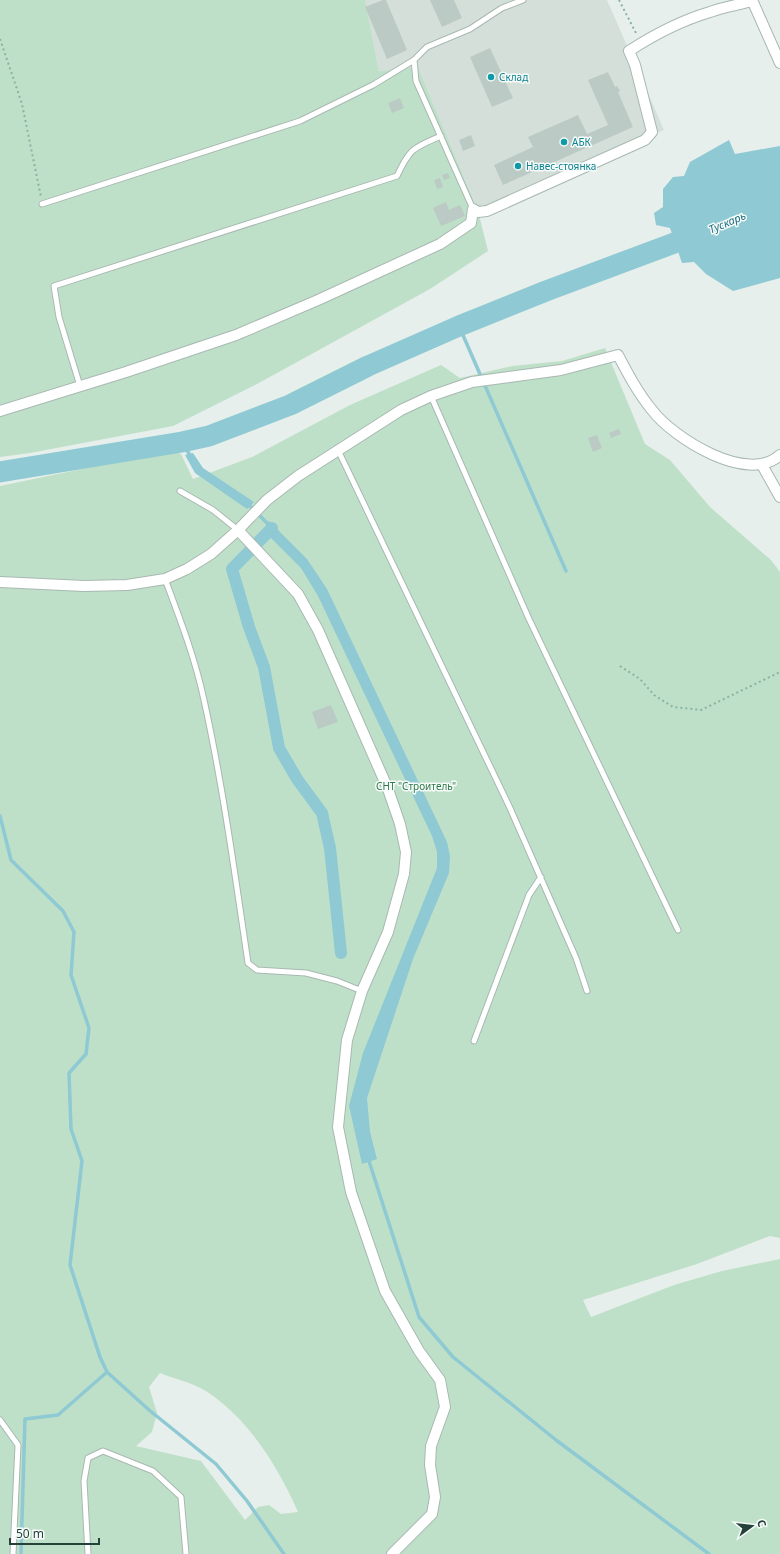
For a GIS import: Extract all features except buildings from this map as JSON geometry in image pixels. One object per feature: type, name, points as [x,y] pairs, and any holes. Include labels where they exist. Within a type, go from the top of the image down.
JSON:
[{"type":"street","points":[[0,409],[80,386],[236,335],[318,300],[440,244],[471,222],[473,209],[478,212],[487,211],[649,136],[652,132],[635,65],[628,51],[660,31],[712,11],[752,0],[780,63]]},
{"type":"street","points":[[0,582],[84,586],[127,585],[165,579],[188,569],[211,554],[238,530],[267,500],[338,450],[401,410],[432,396],[472,382],[561,370],[618,355],[632,382],[653,411],[684,438],[715,457],[736,463],[762,465],[775,460],[780,455]]},
{"type":"street","points":[[762,465],[780,497]]},
{"type":"street","points":[[238,530],[298,594],[318,630],[388,789],[400,824],[406,852],[404,874],[388,932],[362,991],[347,1040],[338,1127],[351,1192],[385,1292],[419,1351],[440,1380],[445,1407],[431,1446],[430,1466],[435,1498],[432,1514],[392,1554]]},
{"type":"lane","points":[[42,204],[300,121],[373,85],[414,60],[427,47],[470,29],[502,8],[523,0]]},
{"type":"lane","points":[[414,60],[416,81],[473,209]]},
{"type":"lane","points":[[80,386],[60,318],[54,286],[397,176],[403,163],[414,147],[440,136]]},
{"type":"lane","points":[[432,396],[529,619],[678,930]]},
{"type":"lane","points":[[338,450],[507,801],[576,958],[587,991]]},
{"type":"lane","points":[[180,491],[213,510],[238,530]]},
{"type":"lane","points":[[165,579],[185,630],[204,699],[226,814],[248,963],[257,970],[306,973],[337,981],[362,991]]},
{"type":"lane","points":[[474,1041],[529,895],[541,877]]},
{"type":"lane","points":[[0,1420],[18,1445],[13,1554]]},
{"type":"lane","points":[[88,1554],[84,1481],[88,1458],[104,1450],[153,1471],[180,1497],[186,1554]]},
{"type":"path","points":[[619,0],[641,43]]},
{"type":"path","points":[[0,39],[22,104],[42,204]]},
{"type":"path","points":[[620,666],[640,679],[654,695],[673,707],[701,710],[780,672]]},
{"type":"shaded area","points":[[365,0],[607,0],[664,130],[478,211],[418,67],[379,71]]},
{"type":"green space","points":[[0,0],[365,0],[379,71],[418,67],[478,211],[488,251],[430,289],[257,384],[173,426],[30,453],[0,457]]},
{"type":"green space","name":"СНТ \"Строитель\"","points":[[605,348],[645,444],[670,460],[710,507],[771,560],[780,572],[780,1238],[770,1236],[697,1264],[583,1300],[591,1317],[674,1285],[722,1271],[780,1259],[780,1554],[0,1554],[0,486],[173,450],[181,454],[193,479],[252,457],[350,405],[441,365],[460,378],[512,366],[562,361]],"holes":[[[160,1373],[201,1388],[236,1415],[261,1445],[281,1478],[298,1512],[281,1514],[269,1505],[258,1507],[245,1520],[201,1461],[136,1446],[152,1432],[157,1413],[149,1387]]]},
{"type":"water","name":"Тускарь","points":[[729,140],[735,154],[780,146],[780,278],[733,291],[706,274],[694,262],[682,263],[670,228],[656,225],[654,213],[663,207],[663,189],[673,177],[684,176],[690,162]]},
{"type":"water","points":[[193,453],[203,468],[254,502],[247,509],[195,473],[185,455]]},
{"type":"water","points":[[269,521],[307,559],[327,589],[447,842],[450,856],[449,873],[413,959],[367,1098],[370,1132],[377,1159],[362,1164],[349,1106],[363,1053],[437,868],[437,852],[432,836],[318,596],[301,568],[263,530]]},
{"type":"waterway","points":[[0,472],[182,442],[209,436],[290,405],[368,366],[459,326],[546,291],[701,233]]},
{"type":"waterway","points":[[459,326],[566,571]]},
{"type":"waterway","points":[[182,442],[191,457]]},
{"type":"waterway","points":[[247,503],[270,526]]},
{"type":"waterway","points":[[272,528],[232,569],[249,627],[264,667],[279,748],[297,779],[322,813],[330,848],[341,953]]},
{"type":"waterway","points":[[0,816],[11,860],[63,911],[74,932],[71,975],[89,1028],[86,1054],[69,1073],[71,1129],[82,1161],[70,1265],[100,1357],[107,1372],[58,1415],[25,1419],[21,1554]]},
{"type":"waterway","points":[[368,1158],[419,1317],[453,1357],[556,1440],[709,1554]]},
{"type":"waterway","points":[[107,1372],[149,1410],[216,1464],[247,1501],[284,1554]]},
{"type":"place","name":"Склад","points":[[491,77]]},
{"type":"place","name":"АБК","points":[[564,142]]},
{"type":"place","name":"Навес-стоянка","points":[[518,166]]}]
